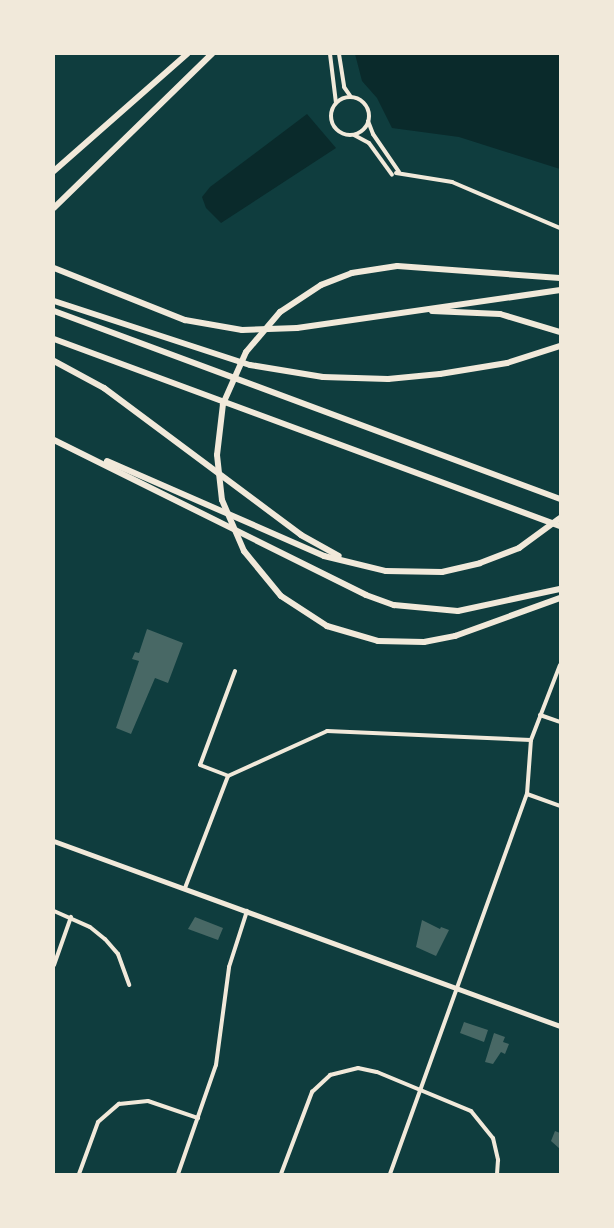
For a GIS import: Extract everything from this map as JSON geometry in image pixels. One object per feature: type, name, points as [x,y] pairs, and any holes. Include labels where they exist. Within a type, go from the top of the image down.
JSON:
[{"type":"highway","points":[[560,278],[385,267],[333,280],[280,312],[241,361],[226,394],[218,427],[216,455],[220,491],[240,545],[261,575],[299,610],[339,631],[378,642],[413,643],[455,636],[560,598]]},
{"type":"highway","points":[[54,268],[185,320],[242,330],[268,331],[560,290]]},
{"type":"highway","points":[[54,301],[204,352],[250,365],[305,375],[369,379],[419,376],[507,363],[560,346]]},
{"type":"highway","points":[[406,313],[459,310],[500,314],[560,332]]},
{"type":"highway","points":[[54,312],[560,498]]},
{"type":"highway","points":[[54,339],[560,526]]},
{"type":"highway","points":[[54,361],[104,388],[301,535],[347,561]]},
{"type":"highway","points":[[54,440],[324,556],[386,571],[442,572],[493,559],[520,548],[560,518]]},
{"type":"highway","points":[[87,454],[285,556],[366,595],[394,605],[458,611],[560,589]]},
{"type":"main road","points":[[54,171],[187,54]]},
{"type":"main road","points":[[54,208],[212,54]]},
{"type":"street","points":[[330,54],[335,106],[332,116],[334,126],[342,133],[369,142],[396,173],[452,182],[560,228]]},
{"type":"street","points":[[339,54],[344,87],[353,98],[366,106],[368,121],[373,134],[396,173]]},
{"type":"street","points":[[335,106],[344,99],[353,98]]},
{"type":"street","points":[[352,135],[363,130],[368,121]]},
{"type":"street","points":[[390,1174],[527,794],[531,740],[560,665]]},
{"type":"street","points":[[228,776],[200,765],[235,671]]},
{"type":"street","points":[[540,715],[560,722]]},
{"type":"street","points":[[185,888],[228,776],[327,731],[531,740]]},
{"type":"street","points":[[527,794],[560,806]]},
{"type":"street","points":[[54,841],[560,1026]]},
{"type":"street","points":[[54,911],[71,917],[108,941],[118,954],[129,985]]},
{"type":"street","points":[[178,1174],[216,1065],[229,967],[247,911]]},
{"type":"street","points":[[54,965],[71,917]]},
{"type":"street","points":[[281,1174],[307,1100],[320,1082],[330,1075],[349,1069],[368,1069],[466,1108],[481,1119],[496,1147],[497,1174]]},
{"type":"street","points":[[79,1174],[98,1122],[119,1104],[148,1101],[198,1118]]},
{"type":"water","points":[[355,54],[560,54],[560,169],[459,137],[392,128],[377,98],[362,81]]},
{"type":"water","points":[[307,114],[336,148],[221,223],[206,208],[202,197],[210,187]]},
{"type":"building","points":[[147,629],[183,643],[168,683],[155,678],[131,734],[116,728],[139,661],[132,659],[135,652],[139,653]]},
{"type":"building","points":[[195,917],[223,928],[218,940],[188,929]]},
{"type":"building","points":[[422,920],[440,929],[441,927],[449,930],[436,956],[416,947]]},
{"type":"building","points":[[464,1022],[488,1030],[484,1042],[460,1033]]},
{"type":"building","points":[[494,1033],[505,1037],[503,1042],[509,1044],[505,1054],[501,1052],[493,1064],[485,1062]]},
{"type":"building","points":[[555,1131],[560,1133],[560,1149],[551,1141]]}]
